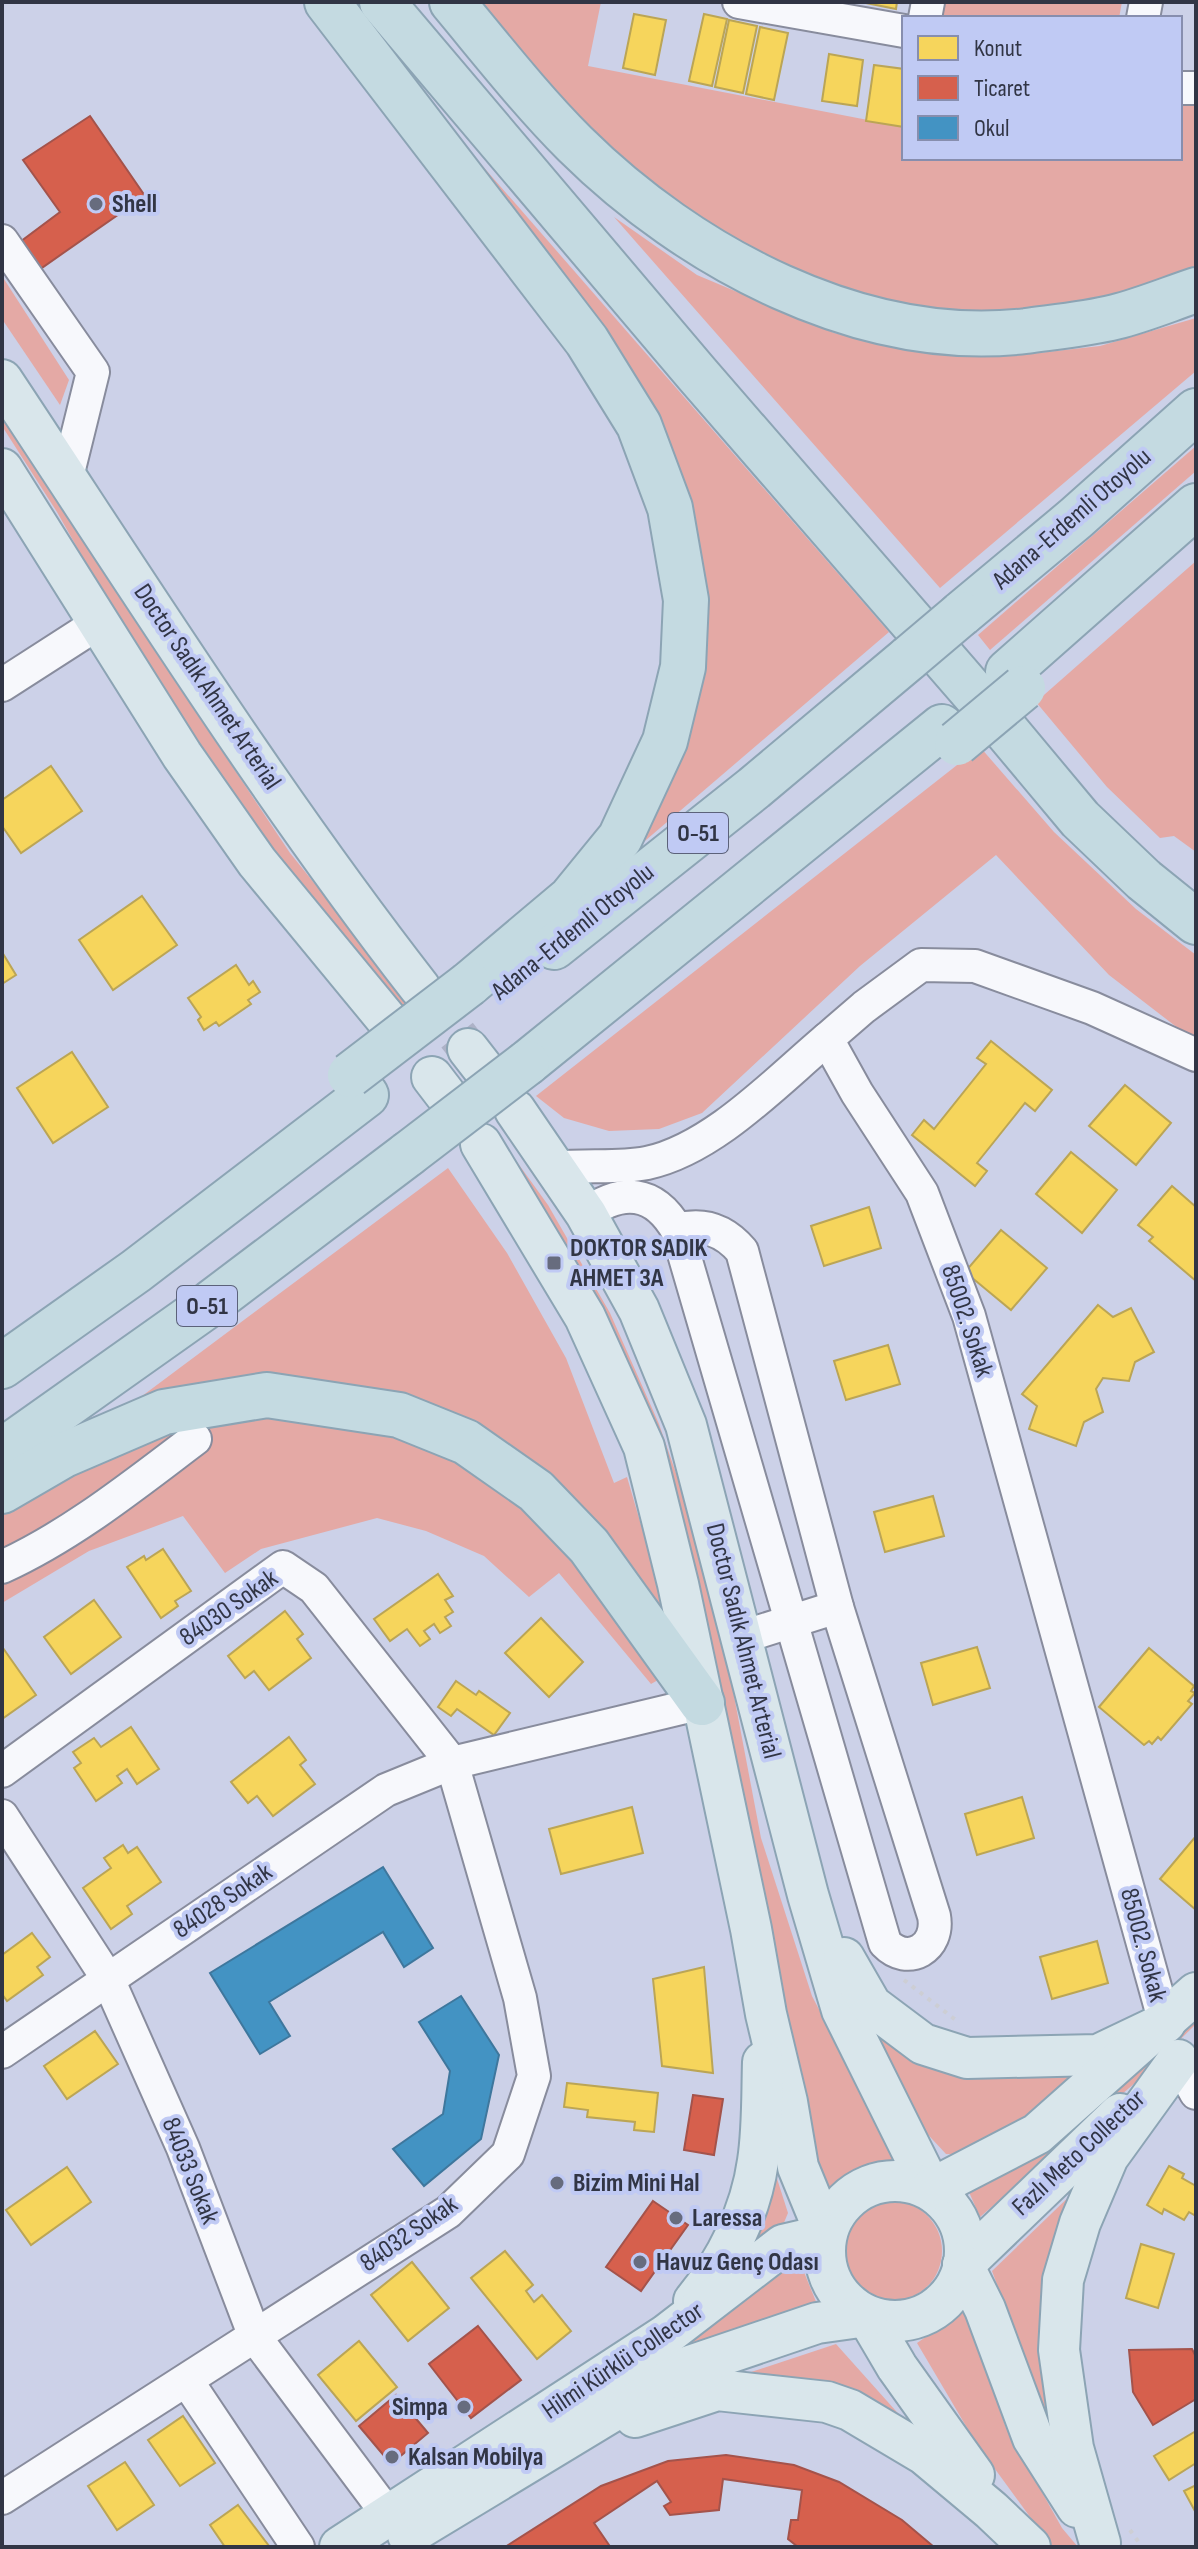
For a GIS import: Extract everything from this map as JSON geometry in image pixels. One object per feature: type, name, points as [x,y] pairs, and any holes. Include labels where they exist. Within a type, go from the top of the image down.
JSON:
[{"type":"highway","points":[[327,2],[587,341],[639,425],[670,508],[686,600],[683,667],[665,741],[620,838],[571,898],[477,993]]},
{"type":"highway","points":[[382,2],[1080,819],[1144,880],[1196,922]]},
{"type":"highway","points":[[416,2],[1099,800],[1134,836],[1196,890]]},
{"type":"highway","points":[[452,2],[576,145],[651,209],[702,246],[759,277],[826,306],[900,326],[964,332],[1023,331],[1115,317],[1196,290]]},
{"type":"highway","name":"Adana-Erdemli Otoyolu","points":[[2,1366],[136,1271],[358,1085],[754,788],[1076,518],[1196,411]]},
{"type":"highway","points":[[1015,680],[1196,506]]},
{"type":"highway","points":[[1015,680],[1196,537]]},
{"type":"highway","name":"O-51","points":[[2,1451],[211,1303],[527,1063],[724,905],[835,845],[950,735],[1015,680]]},
{"type":"highway","points":[[2,1335],[358,1085]]},
{"type":"highway","points":[[2,1491],[64,1455],[164,1412],[267,1395],[399,1415],[466,1442],[536,1491],[589,1546],[702,1703]]},
{"type":"main road","name":"Doctor Sadık Ahmet Arterial","points":[[2,380],[195,674],[309,838],[420,988]]},
{"type":"main road","name":"Doctor Sadık Ahmet Arterial","points":[[2,469],[182,755],[257,862],[388,1021]]},
{"type":"main road","name":"Doctor Sadık Ahmet Arterial","points":[[515,1110],[586,1214],[639,1310],[686,1425],[808,1895],[842,2010],[931,2189]]},
{"type":"main road","name":"Doctor Sadık Ahmet Arterial","points":[[481,1144],[585,1317],[644,1447],[678,1584],[798,2167],[826,2235]]},
{"type":"main road","points":[[808,1895],[871,2005],[923,2044],[967,2058],[1184,2055]]},
{"type":"main road","name":"Fazlı Meto Collector","points":[[963,2265],[1184,2055],[1196,1993]]},
{"type":"main road","points":[[666,2335],[711,2281],[745,2216],[759,2161],[766,2014]]},
{"type":"main road","points":[[1102,2545],[1073,2448],[1059,2350],[1063,2280],[1080,2223],[1108,2157],[1184,2055]]},
{"type":"main road","name":"Fazlı Meto Collector","points":[[931,2189],[1184,2055]]},
{"type":"main road","points":[[884,2180],[908,2181],[931,2189],[949,2205],[961,2226],[965,2249],[962,2273],[950,2294],[933,2311],[912,2320],[889,2321],[867,2316],[848,2304],[833,2286],[825,2265],[824,2243],[830,2220],[843,2202],[861,2188],[884,2180]]},
{"type":"main road","name":"Hilmi Kürklü Collector","points":[[389,2532],[666,2335],[783,2245],[826,2235]]},
{"type":"main road","points":[[963,2265],[985,2309],[1033,2438],[1102,2545]]},
{"type":"main road","points":[[867,2316],[897,2367],[965,2465],[1032,2547]]},
{"type":"main road","name":"Hilmi Kürklü Collector","points":[[340,2547],[389,2532],[570,2438],[684,2368],[817,2323],[867,2316]]},
{"type":"main road","points":[[570,2438],[717,2390],[827,2402],[850,2410],[924,2454],[1032,2547]]},
{"type":"street","points":[[755,3],[902,31]]},
{"type":"street","points":[[2,241],[93,372],[67,477]]},
{"type":"street","points":[[2,685],[100,622]]},
{"type":"street","points":[[555,1168],[611,1168],[651,1162],[690,1148],[708,1137],[864,1007],[921,965],[975,966],[1092,1008],[1196,1055]]},
{"type":"street","name":"85002. Sokak","points":[[827,1039],[857,1093],[922,1193],[969,1316],[1184,2055]]},
{"type":"street","points":[[651,1162],[651,1202]]},
{"type":"street","points":[[586,1214],[614,1198],[627,1196],[651,1202],[677,1230],[885,1943],[898,1953],[916,1953],[935,1934],[934,1916],[837,1607],[742,1251],[723,1233],[711,1228],[677,1230]]},
{"type":"street","points":[[2,1567],[36,1551],[87,1518],[195,1439]]},
{"type":"street","name":"84030 Sokak","points":[[2,1771],[283,1567],[314,1588],[452,1763]]},
{"type":"street","points":[[742,1637],[837,1607]]},
{"type":"street","name":"84028 Sokak","points":[[2,2052],[386,1790],[452,1763],[702,1703]]},
{"type":"street","name":"84032 Sokak","points":[[2,2498],[448,2212],[508,2154],[534,2076],[520,1998],[452,1763]]},
{"type":"street","name":"84033 Sokak","points":[[2,1816],[108,1979],[183,2148],[255,2337],[389,2532]]},
{"type":"street","points":[[187,2381],[298,2547]]},
{"type":"shaded area","points":[[465,2],[601,2],[588,66],[902,127],[902,160],[1182,160],[1182,94],[1196,95],[1196,275],[1033,315],[890,309],[716,241],[622,169]]},
{"type":"shaded area","points":[[943,2],[1122,2],[1119,16],[940,16]]},
{"type":"shaded area","points":[[412,85],[889,632],[618,864],[640,832],[694,714],[703,585],[679,472]]},
{"type":"shaded area","points":[[614,217],[697,275],[834,333],[913,350],[1011,356],[1100,346],[1196,318],[1196,371],[940,588]]},
{"type":"shaded area","points":[[2,276],[69,380],[60,405],[2,319]]},
{"type":"shaded area","points":[[2,413],[290,853],[412,1005],[404,1011],[279,862],[105,597],[57,512],[2,426]]},
{"type":"shaded area","points":[[1196,446],[1196,471],[990,650],[978,635]]},
{"type":"shaded area","points":[[1196,561],[1196,852],[1174,836],[1160,838],[1107,787],[1036,702]]},
{"type":"shaded area","points":[[980,747],[1054,832],[1136,909],[1196,955],[1196,1042],[1109,975],[996,855],[860,966],[702,1113],[659,1129],[609,1131],[564,1118],[536,1096]]},
{"type":"shaded area","points":[[496,1133],[548,1205],[610,1313],[659,1424],[699,1540],[727,1659],[761,1838],[812,1996],[897,2159],[861,2171],[825,2195],[712,1660]]},
{"type":"shaded area","points":[[448,1168],[507,1253],[566,1358],[614,1483],[627,1477],[653,1566],[666,1631],[467,1422],[122,1411]]},
{"type":"shaded area","points":[[257,1408],[409,1437],[465,1460],[521,1501],[613,1602],[658,1680],[651,1684],[559,1573],[529,1597],[484,1556],[426,1531],[377,1518],[261,1549],[225,1573],[183,1516],[89,1551],[2,1603],[2,1515],[75,1468],[190,1418]]},
{"type":"shaded area","points":[[1196,2010],[1196,2024],[1143,2076],[980,2217],[965,2183]]},
{"type":"shaded area","points":[[863,2016],[1093,2069],[1029,2126],[972,2155],[946,2154],[919,2125]]},
{"type":"shaded area","points":[[772,2163],[788,2213],[783,2225],[725,2277]]},
{"type":"shaded area","points":[[1078,2188],[1060,2454],[992,2271]]},
{"type":"shaded area","points":[[892,2201],[911,2205],[928,2215],[938,2232],[942,2251],[938,2270],[928,2287],[911,2297],[892,2301],[873,2297],[856,2287],[846,2270],[842,2251],[846,2232],[856,2215],[873,2205]]},
{"type":"shaded area","points":[[797,2255],[817,2304],[406,2517]]},
{"type":"shaded area","points":[[965,2310],[1006,2428],[1062,2528],[1078,2547],[1052,2547],[976,2443],[917,2343]]},
{"type":"shaded area","points":[[836,2344],[929,2448],[718,2383]]},
{"type":"building: Konut","points":[[861,2],[897,2],[896,9]]},
{"type":"building: Konut","points":[[634,14],[666,20],[655,75],[623,68]]},
{"type":"building: Konut","points":[[704,14],[727,19],[712,86],[689,81]]},
{"type":"building: Konut","points":[[729,20],[757,26],[743,93],[715,87]]},
{"type":"building: Konut","points":[[760,27],[788,33],[774,100],[746,94]]},
{"type":"building: Konut","points":[[829,54],[863,60],[857,106],[822,101]]},
{"type":"building: Konut","points":[[874,65],[902,69],[902,127],[866,121]]},
{"type":"building: Konut","points":[[51,766],[82,811],[21,853],[2,826],[2,800]]},
{"type":"building: Konut","points":[[142,896],[177,945],[113,990],[79,940]]},
{"type":"building: Konut","points":[[2,952],[16,975],[2,984]]},
{"type":"building: Konut","points":[[236,965],[249,985],[253,981],[260,992],[248,1000],[251,1004],[219,1026],[216,1022],[204,1030],[198,1020],[201,1017],[188,998]]},
{"type":"building: Konut","points":[[991,1041],[1052,1090],[1035,1111],[1025,1103],[977,1163],[987,1171],[975,1186],[912,1135],[924,1120],[934,1129],[986,1064],[977,1058]]},
{"type":"building: Konut","points":[[72,1052],[108,1107],[53,1143],[17,1088]]},
{"type":"building: Konut","points":[[1125,1085],[1171,1123],[1136,1165],[1089,1126]]},
{"type":"building: Konut","points":[[1071,1152],[1117,1190],[1082,1233],[1036,1194]]},
{"type":"building: Konut","points":[[1172,1186],[1196,1207],[1196,1281],[1149,1241],[1153,1237],[1138,1225]]},
{"type":"building: Konut","points":[[869,1207],[881,1248],[824,1266],[811,1226]]},
{"type":"building: Konut","points":[[1001,1230],[1047,1268],[1011,1310],[965,1272]]},
{"type":"building: Konut","points":[[1098,1305],[1113,1317],[1131,1308],[1154,1352],[1135,1362],[1129,1381],[1103,1378],[1096,1389],[1103,1412],[1084,1422],[1076,1446],[1029,1429],[1037,1406],[1022,1394]]},
{"type":"building: Konut","points":[[888,1345],[900,1384],[846,1400],[834,1361]]},
{"type":"building: Konut","points":[[933,1496],[944,1536],[885,1552],[874,1512]]},
{"type":"building: Konut","points":[[163,1549],[191,1591],[175,1601],[178,1606],[161,1618],[127,1567]]},
{"type":"building: Konut","points":[[438,1574],[453,1596],[445,1600],[453,1612],[445,1617],[451,1626],[440,1633],[434,1624],[424,1631],[430,1639],[420,1646],[407,1629],[390,1641],[374,1619]]},
{"type":"building: Konut","points":[[94,1600],[121,1637],[71,1674],[44,1637]]},
{"type":"building: Konut","points":[[285,1611],[303,1634],[297,1639],[311,1658],[269,1690],[254,1671],[245,1678],[228,1656]]},
{"type":"building: Konut","points":[[541,1618],[583,1662],[549,1697],[505,1653]]},
{"type":"building: Konut","points":[[977,1647],[990,1688],[933,1705],[921,1663]]},
{"type":"building: Konut","points":[[1149,1648],[1194,1686],[1191,1691],[1195,1693],[1188,1701],[1192,1704],[1161,1740],[1158,1737],[1152,1744],[1149,1741],[1144,1745],[1099,1707]]},
{"type":"building: Konut","points":[[2,1649],[36,1695],[2,1719]]},
{"type":"building: Konut","points":[[456,1681],[476,1695],[479,1691],[510,1713],[494,1735],[457,1709],[451,1716],[438,1707]]},
{"type":"building: Konut","points":[[131,1727],[159,1769],[137,1784],[127,1769],[117,1776],[122,1783],[96,1801],[74,1768],[81,1763],[73,1752],[94,1738],[101,1747]]},
{"type":"building: Konut","points":[[289,1737],[306,1760],[300,1765],[315,1784],[273,1816],[257,1796],[248,1803],[231,1782]]},
{"type":"building: Konut","points":[[1022,1797],[1034,1838],[977,1855],[965,1814]]},
{"type":"building: Konut","points":[[632,1807],[643,1853],[561,1874],[549,1829]]},
{"type":"building: Konut","points":[[1196,1836],[1196,1910],[1160,1879]]},
{"type":"building: Konut","points":[[123,1845],[128,1853],[137,1847],[161,1882],[127,1906],[132,1914],[111,1929],[83,1888],[111,1868],[104,1858]]},
{"type":"building: Konut","points":[[32,1933],[50,1957],[37,1967],[43,1975],[7,2001],[2,1994],[2,1955]]},
{"type":"building: Konut","points":[[1097,1941],[1108,1983],[1052,1999],[1040,1957]]},
{"type":"building: Konut","points":[[704,1967],[713,2073],[662,2066],[653,1979]]},
{"type":"building: Konut","points":[[95,2031],[118,2064],[67,2099],[44,2066]]},
{"type":"building: Konut","points":[[567,2083],[658,2093],[654,2132],[634,2130],[635,2122],[587,2117],[588,2110],[564,2107]]},
{"type":"building: Konut","points":[[1169,2166],[1184,2174],[1182,2178],[1196,2186],[1196,2212],[1194,2215],[1189,2212],[1184,2220],[1164,2209],[1162,2214],[1147,2205]]},
{"type":"building: Konut","points":[[67,2167],[91,2202],[31,2245],[6,2210]]},
{"type":"building: Konut","points":[[1141,2244],[1174,2254],[1158,2308],[1126,2298]]},
{"type":"building: Konut","points":[[505,2251],[533,2285],[526,2291],[534,2302],[542,2295],[571,2331],[537,2359],[471,2278]]},
{"type":"building: Konut","points":[[412,2262],[449,2308],[408,2341],[371,2295]]},
{"type":"building: Konut","points":[[359,2341],[397,2387],[356,2421],[318,2375]]},
{"type":"building: Konut","points":[[183,2416],[215,2463],[180,2486],[148,2440]]},
{"type":"building: Konut","points":[[1196,2431],[1196,2463],[1169,2480],[1154,2456]]},
{"type":"building: Konut","points":[[125,2462],[154,2505],[117,2530],[88,2486]]},
{"type":"building: Konut","points":[[1196,2485],[1196,2513],[1184,2491]]},
{"type":"building: Konut","points":[[238,2505],[268,2547],[225,2547],[210,2525]]},
{"type":"building: Ticaret","points":[[90,116],[145,196],[36,272],[16,245],[60,212],[23,160]]},
{"type":"building: Ticaret","points":[[693,2095],[723,2099],[714,2155],[684,2150]]},
{"type":"building: Ticaret","points":[[653,2201],[688,2225],[641,2291],[606,2267]]},
{"type":"building: Ticaret","points":[[478,2326],[521,2380],[471,2418],[429,2364]]},
{"type":"building: Ticaret","points":[[1192,2349],[1196,2357],[1196,2399],[1153,2425],[1133,2392],[1129,2350]]},
{"type":"building: Ticaret","points":[[396,2395],[428,2433],[391,2464],[359,2426]]},
{"type":"building: Ticaret","points":[[726,2455],[794,2465],[839,2482],[902,2520],[934,2547],[798,2547],[788,2539],[791,2520],[798,2520],[802,2490],[723,2479],[719,2510],[670,2515],[664,2506],[671,2502],[657,2481],[594,2523],[609,2545],[606,2547],[505,2547],[601,2486],[668,2461]]},
{"type":"building: Okul","points":[[383,1867],[433,1948],[404,1967],[383,1932],[269,2002],[290,2036],[260,2054],[210,1973]]},
{"type":"building: Okul","points":[[461,1996],[499,2055],[481,2139],[424,2186],[393,2149],[443,2114],[450,2071],[419,2022]]},
{"type":"tunnel","points":[[420,988],[468,1049]]},
{"type":"place","name":"Shell","points":[[96,204]]},
{"type":"place","name":"DOKTOR SADIK AHMET 3A","points":[[554,1263]]},
{"type":"place","name":"Bizim Mini Hal","points":[[557,2183]]},
{"type":"place","name":"Laressa","points":[[676,2218]]},
{"type":"place","name":"Havuz Genç Odası","points":[[640,2262]]},
{"type":"place","name":"Simpa","points":[[464,2407]]},
{"type":"place","name":"Kalsan Mobilya","points":[[392,2457]]}]
